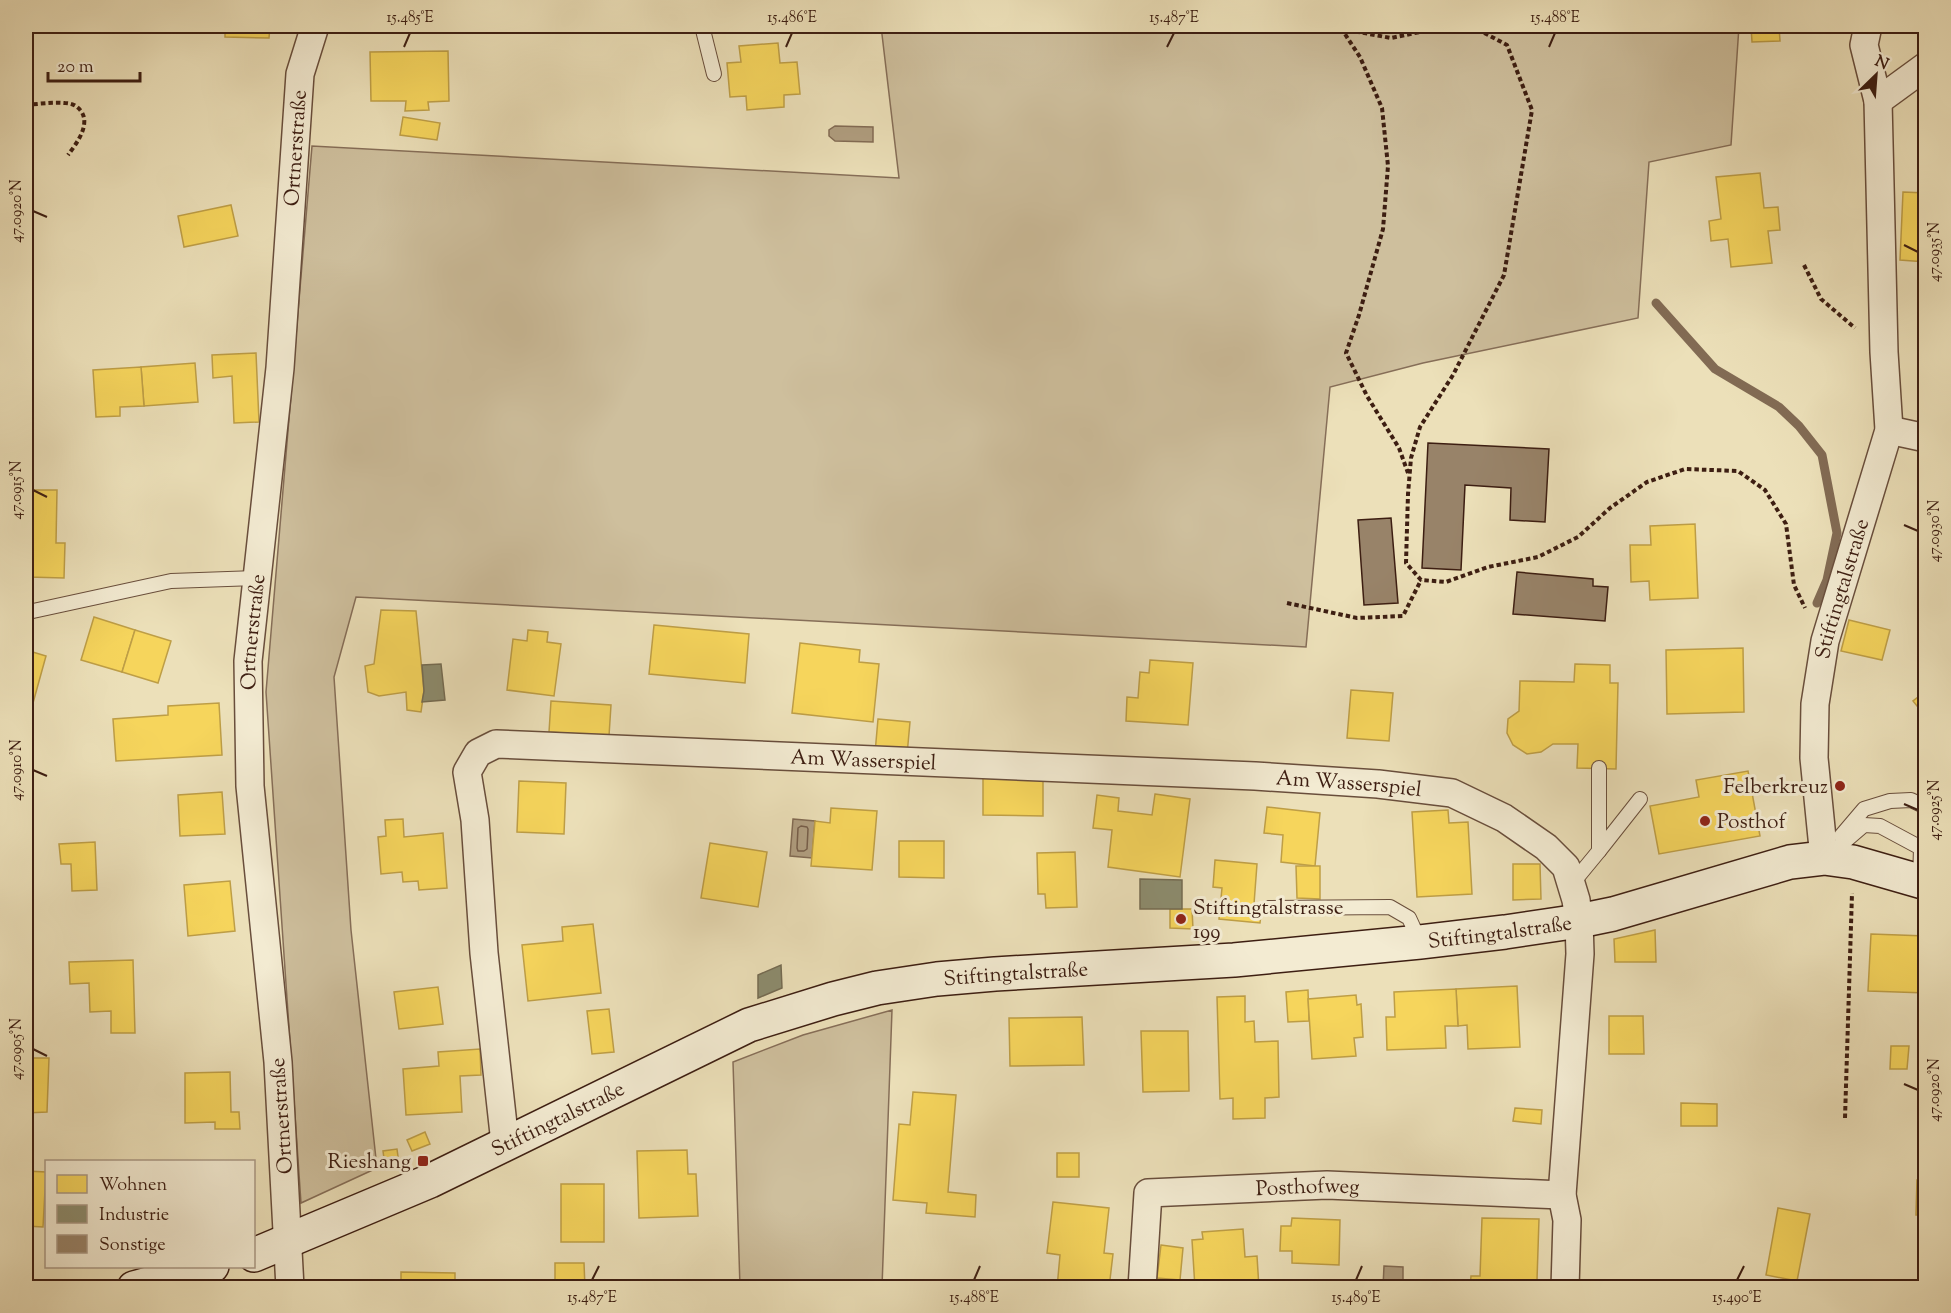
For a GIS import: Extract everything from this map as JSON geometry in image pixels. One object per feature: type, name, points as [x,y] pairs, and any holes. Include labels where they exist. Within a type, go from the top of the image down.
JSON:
[{"type":"street","name":"Ortnerstraße","points":[[288,1241],[278,1062],[250,786],[248,661],[280,368],[300,74],[315,26]]},
{"type":"street","name":"Stiftingtalstraße","points":[[1839,860],[1814,758],[1815,704],[1825,641],[1889,430],[1884,352],[1878,101],[1864,45],[1868,26]]},
{"type":"street","points":[[1878,101],[1926,66]]},
{"type":"street","points":[[1889,430],[1926,438]]},
{"type":"street","name":"Am Wasserspiel","points":[[505,1143],[484,953],[475,820],[467,772],[478,753],[496,744],[1255,776],[1378,784],[1452,793],[1504,818],[1546,847],[1566,867],[1576,900],[1579,921]]},
{"type":"street","name":"Stiftingtalstraße","points":[[255,1255],[430,1181],[749,1025],[877,988],[995,974],[1234,960],[1420,942],[1579,921],[1634,908],[1790,862],[1839,860],[1924,879]]},
{"type":"street","points":[[1565,1287],[1567,1220],[1562,1194],[1580,954],[1579,921]]},
{"type":"street","name":"Posthofweg","points":[[1142,1287],[1148,1193],[1327,1185],[1562,1194]]},
{"type":"street","points":[[288,1241],[290,1287]]},
{"type":"street","points":[[135,1287],[205,1268]]},
{"type":"lane","points":[[702,26],[714,74]]},
{"type":"lane","points":[[33,611],[171,581],[258,578]]},
{"type":"lane","points":[[1599,768],[1599,851]]},
{"type":"lane","points":[[1571,885],[1640,800]]},
{"type":"lane","points":[[1839,860],[1844,831],[1864,809],[1890,801],[1911,800],[1926,807]]},
{"type":"lane","points":[[1267,908],[1390,907],[1408,918],[1420,942]]},
{"type":"path","points":[[1326,26],[1391,38],[1449,26]]},
{"type":"path","points":[[1470,26],[1507,45],[1532,110],[1504,275],[1453,375],[1420,428],[1411,458],[1406,563],[1421,580],[1446,582],[1488,567],[1538,557],[1578,537],[1610,508],[1647,482],[1684,469],[1738,471],[1765,490],[1786,524],[1794,585],[1810,620],[1825,641]]},
{"type":"path","points":[[1341,28],[1360,57],[1382,108],[1388,166],[1383,229],[1346,353],[1367,396],[1400,448],[1410,477]]},
{"type":"path","points":[[26,105],[67,103],[77,106],[84,115],[84,127],[81,136],[68,155]]},
{"type":"path","points":[[1804,265],[1821,299],[1884,352]]},
{"type":"path","points":[[1287,603],[1357,618],[1403,615],[1421,580]]},
{"type":"path","points":[[1839,860],[1845,1118]]},
{"type":"shaded area","points":[[881,26],[1739,26],[1731,145],[1649,162],[1638,318],[1423,363],[1330,387],[1306,647],[356,597],[334,677],[351,930],[377,1168],[301,1203],[266,692],[312,146],[899,178]]},
{"type":"shaded area","points":[[892,1010],[882,1287],[740,1287],[733,1062],[803,1035]]},
{"type":"water","points":[[835,126],[873,127],[873,142],[835,141],[829,136],[829,130]]},
{"type":"water","points":[[793,819],[815,821],[812,858],[790,856]]},
{"type":"water","points":[[1384,1266],[1403,1267],[1403,1287],[1383,1287]]},
{"type":"building: Wohnen","points":[[225,26],[270,26],[269,38],[225,37]]},
{"type":"building: Wohnen","points":[[1751,26],[1779,26],[1780,41],[1752,42]]},
{"type":"building: Wohnen","points":[[778,43],[780,63],[797,62],[800,94],[784,95],[784,107],[747,110],[746,96],[730,97],[727,63],[741,62],[739,46]]},
{"type":"building: Wohnen","points":[[448,51],[449,101],[428,102],[429,110],[405,111],[406,101],[371,101],[370,52]]},
{"type":"building: Wohnen","points":[[403,117],[440,123],[437,140],[400,135]]},
{"type":"building: Wohnen","points":[[1760,173],[1764,208],[1778,207],[1780,230],[1768,231],[1772,263],[1731,267],[1728,239],[1711,241],[1709,221],[1721,219],[1716,177]]},
{"type":"building: Wohnen","points":[[1903,192],[1926,193],[1926,262],[1900,260]]},
{"type":"building: Wohnen","points":[[231,205],[238,236],[184,247],[178,216]]},
{"type":"building: Wohnen","points":[[256,353],[259,422],[234,423],[232,376],[213,378],[212,355]]},
{"type":"building: Wohnen","points":[[195,363],[198,402],[144,406],[141,367]]},
{"type":"building: Wohnen","points":[[141,367],[144,406],[120,407],[120,416],[96,417],[93,370]]},
{"type":"building: Wohnen","points":[[26,490],[57,490],[56,543],[65,543],[64,578],[28,577]]},
{"type":"building: Wohnen","points":[[1695,524],[1698,598],[1650,600],[1649,581],[1631,582],[1630,545],[1651,545],[1650,526]]},
{"type":"building: Wohnen","points":[[381,610],[416,611],[424,691],[421,712],[407,710],[406,692],[379,696],[368,692],[365,666],[374,664]]},
{"type":"building: Wohnen","points":[[94,617],[135,630],[122,672],[81,660]]},
{"type":"building: Wohnen","points":[[1849,620],[1890,630],[1882,660],[1841,651]]},
{"type":"building: Wohnen","points":[[654,625],[749,634],[745,683],[649,674]]},
{"type":"building: Wohnen","points":[[135,630],[171,641],[158,683],[122,672]]},
{"type":"building: Wohnen","points":[[528,630],[548,632],[547,642],[561,644],[554,696],[507,690],[513,639],[527,641]]},
{"type":"building: Wohnen","points":[[800,643],[860,650],[859,662],[879,664],[873,722],[792,713]]},
{"type":"building: Wohnen","points":[[1743,648],[1744,712],[1667,714],[1666,650]]},
{"type":"building: Wohnen","points":[[26,650],[46,656],[33,703],[26,701]]},
{"type":"building: Wohnen","points":[[1150,660],[1193,663],[1188,725],[1126,721],[1127,697],[1138,698],[1140,672],[1149,673]]},
{"type":"building: Wohnen","points":[[1575,664],[1610,665],[1610,683],[1618,683],[1616,769],[1577,768],[1578,744],[1553,744],[1541,752],[1527,754],[1513,745],[1507,733],[1508,719],[1519,711],[1520,681],[1574,682]]},
{"type":"building: Wohnen","points":[[1351,690],[1393,693],[1389,741],[1347,738]]},
{"type":"building: Wohnen","points":[[1926,691],[1926,732],[1922,731],[1925,716],[1913,701]]},
{"type":"building: Wohnen","points":[[551,701],[611,705],[609,736],[549,732]]},
{"type":"building: Wohnen","points":[[219,703],[222,755],[116,761],[113,719],[168,715],[168,706]]},
{"type":"building: Wohnen","points":[[878,719],[910,722],[907,755],[875,753]]},
{"type":"building: Wohnen","name":"Posthof","points":[[1748,771],[1760,836],[1659,854],[1650,806],[1699,797],[1696,780]]},
{"type":"building: Wohnen","points":[[983,776],[1043,777],[1043,816],[983,815]]},
{"type":"building: Wohnen","points":[[519,781],[566,783],[564,834],[517,832]]},
{"type":"building: Wohnen","points":[[222,792],[225,834],[180,836],[178,795]]},
{"type":"building: Wohnen","points":[[1155,794],[1190,799],[1180,877],[1108,867],[1112,830],[1093,828],[1097,795],[1119,798],[1118,811],[1152,815]]},
{"type":"building: Wohnen","points":[[1267,807],[1320,813],[1315,866],[1281,862],[1283,835],[1264,833]]},
{"type":"building: Wohnen","points":[[831,808],[877,811],[872,870],[811,866],[815,821],[830,823]]},
{"type":"building: Wohnen","points":[[1448,810],[1449,823],[1468,822],[1472,894],[1417,897],[1412,812]]},
{"type":"building: Wohnen","points":[[403,819],[404,837],[443,833],[447,888],[419,890],[418,881],[403,882],[402,872],[381,874],[378,837],[386,836],[385,820]]},
{"type":"building: Wohnen","points":[[899,841],[944,841],[944,878],[899,877]]},
{"type":"building: Wohnen","points":[[95,842],[97,890],[72,891],[71,864],[61,864],[59,844]]},
{"type":"building: Wohnen","points":[[710,843],[767,852],[758,907],[701,898]]},
{"type":"building: Wohnen","points":[[1075,852],[1077,907],[1046,908],[1045,894],[1038,894],[1037,853]]},
{"type":"building: Wohnen","points":[[1215,860],[1257,864],[1254,904],[1262,905],[1260,923],[1219,919],[1222,888],[1213,887]]},
{"type":"building: Wohnen","points":[[1513,864],[1540,864],[1541,899],[1513,900]]},
{"type":"building: Wohnen","points":[[1296,866],[1320,866],[1320,899],[1297,898]]},
{"type":"building: Wohnen","points":[[230,881],[235,931],[188,936],[184,885]]},
{"type":"building: Wohnen","name":"Stiftingtalstrasse 199","points":[[1170,909],[1192,909],[1193,929],[1170,928]]},
{"type":"building: Wohnen","points":[[593,924],[601,993],[528,1001],[522,945],[563,941],[562,927]]},
{"type":"building: Wohnen","points":[[1655,930],[1656,962],[1615,962],[1614,939]]},
{"type":"building: Wohnen","points":[[1871,934],[1926,936],[1926,993],[1868,991]]},
{"type":"building: Wohnen","points":[[133,960],[135,1033],[111,1033],[111,1011],[90,1012],[89,983],[70,984],[69,962]]},
{"type":"building: Wohnen","points":[[1517,986],[1520,1047],[1468,1049],[1467,1025],[1458,1026],[1456,989]]},
{"type":"building: Wohnen","points":[[438,987],[443,1024],[399,1029],[394,992]]},
{"type":"building: Wohnen","points":[[1456,989],[1458,1026],[1445,1026],[1446,1048],[1387,1050],[1386,1017],[1395,1017],[1394,992]]},
{"type":"building: Wohnen","points":[[1308,990],[1309,1021],[1288,1022],[1286,992]]},
{"type":"building: Wohnen","points":[[1356,995],[1357,1005],[1361,1004],[1363,1037],[1354,1038],[1356,1056],[1312,1059],[1308,999]]},
{"type":"building: Wohnen","points":[[1245,996],[1245,1022],[1254,1021],[1255,1042],[1278,1041],[1279,1097],[1265,1098],[1265,1118],[1233,1119],[1233,1098],[1220,1099],[1217,997]]},
{"type":"building: Wohnen","points":[[609,1009],[614,1052],[592,1054],[587,1011]]},
{"type":"building: Wohnen","points":[[1609,1016],[1643,1016],[1644,1054],[1609,1054]]},
{"type":"building: Wohnen","points":[[1082,1017],[1084,1065],[1010,1066],[1009,1018]]},
{"type":"building: Wohnen","points":[[1141,1031],[1188,1031],[1189,1091],[1143,1092]]},
{"type":"building: Wohnen","points":[[1891,1046],[1909,1046],[1907,1069],[1890,1069]]},
{"type":"building: Wohnen","points":[[480,1049],[481,1075],[460,1076],[462,1112],[406,1115],[403,1069],[439,1066],[438,1052]]},
{"type":"building: Wohnen","points":[[26,1058],[49,1058],[47,1112],[26,1113]]},
{"type":"building: Wohnen","points":[[230,1072],[231,1112],[239,1112],[240,1129],[215,1129],[215,1122],[185,1123],[185,1073]]},
{"type":"building: Wohnen","points":[[913,1092],[956,1095],[948,1192],[976,1195],[975,1217],[926,1213],[927,1203],[893,1200],[899,1124],[910,1125]]},
{"type":"building: Wohnen","points":[[1681,1103],[1717,1104],[1717,1126],[1681,1126]]},
{"type":"building: Wohnen","points":[[1515,1108],[1542,1110],[1541,1124],[1513,1121]]},
{"type":"building: Wohnen","points":[[425,1132],[430,1144],[412,1151],[407,1140]]},
{"type":"building: Wohnen","points":[[397,1149],[399,1164],[385,1166],[383,1151]]},
{"type":"building: Wohnen","points":[[687,1150],[688,1174],[696,1174],[698,1216],[639,1218],[637,1151]]},
{"type":"building: Wohnen","points":[[1057,1153],[1079,1153],[1079,1177],[1057,1177]]},
{"type":"building: Wohnen","points":[[26,1171],[45,1172],[43,1227],[26,1226]]},
{"type":"building: Wohnen","points":[[1917,1180],[1926,1180],[1926,1215],[1916,1215]]},
{"type":"building: Wohnen","points":[[561,1184],[604,1184],[604,1242],[561,1242]]},
{"type":"building: Wohnen","points":[[1053,1202],[1109,1208],[1104,1253],[1113,1254],[1109,1288],[1057,1288],[1060,1255],[1047,1253]]},
{"type":"building: Wohnen","points":[[1778,1208],[1810,1214],[1797,1281],[1766,1275]]},
{"type":"building: Wohnen","points":[[1292,1218],[1340,1220],[1339,1265],[1292,1263],[1292,1251],[1280,1251],[1281,1226],[1291,1226]]},
{"type":"building: Wohnen","points":[[1482,1218],[1539,1219],[1537,1280],[1547,1280],[1546,1288],[1470,1288],[1471,1276],[1480,1276]]},
{"type":"building: Wohnen","points":[[1243,1229],[1245,1257],[1257,1256],[1259,1288],[1195,1288],[1192,1240],[1203,1239],[1202,1232]]},
{"type":"building: Wohnen","points":[[1161,1245],[1183,1248],[1180,1280],[1157,1278]]},
{"type":"building: Wohnen","points":[[555,1263],[584,1263],[585,1288],[555,1288]]},
{"type":"building: Wohnen","points":[[401,1272],[455,1273],[455,1288],[401,1288]]},
{"type":"building: Industrie","points":[[441,664],[445,700],[422,702],[424,691],[422,665]]},
{"type":"building: Industrie","points":[[1140,879],[1182,880],[1182,909],[1140,909]]},
{"type":"building: Industrie","points":[[781,965],[782,988],[758,998],[758,975]]},
{"type":"building: Sonstige","points":[[1428,443],[1549,449],[1545,522],[1510,520],[1511,488],[1465,485],[1461,570],[1422,568]]},
{"type":"building: Sonstige","points":[[1391,518],[1398,603],[1364,605],[1358,520]]},
{"type":"building: Sonstige","points":[[1517,572],[1593,579],[1593,586],[1608,587],[1605,621],[1513,614]]},
{"type":"waterway","points":[[1656,303],[1715,369],[1779,407],[1799,426],[1822,455],[1837,533],[1827,580],[1817,603]]},
{"type":"place","name":"Felberkreuz","points":[[1840,786]]},
{"type":"place","name":"Posthof","points":[[1705,821]]},
{"type":"place","name":"Stiftingtalstrasse 199","points":[[1181,919]]},
{"type":"place","name":"Rieshang","points":[[423,1161]]}]
